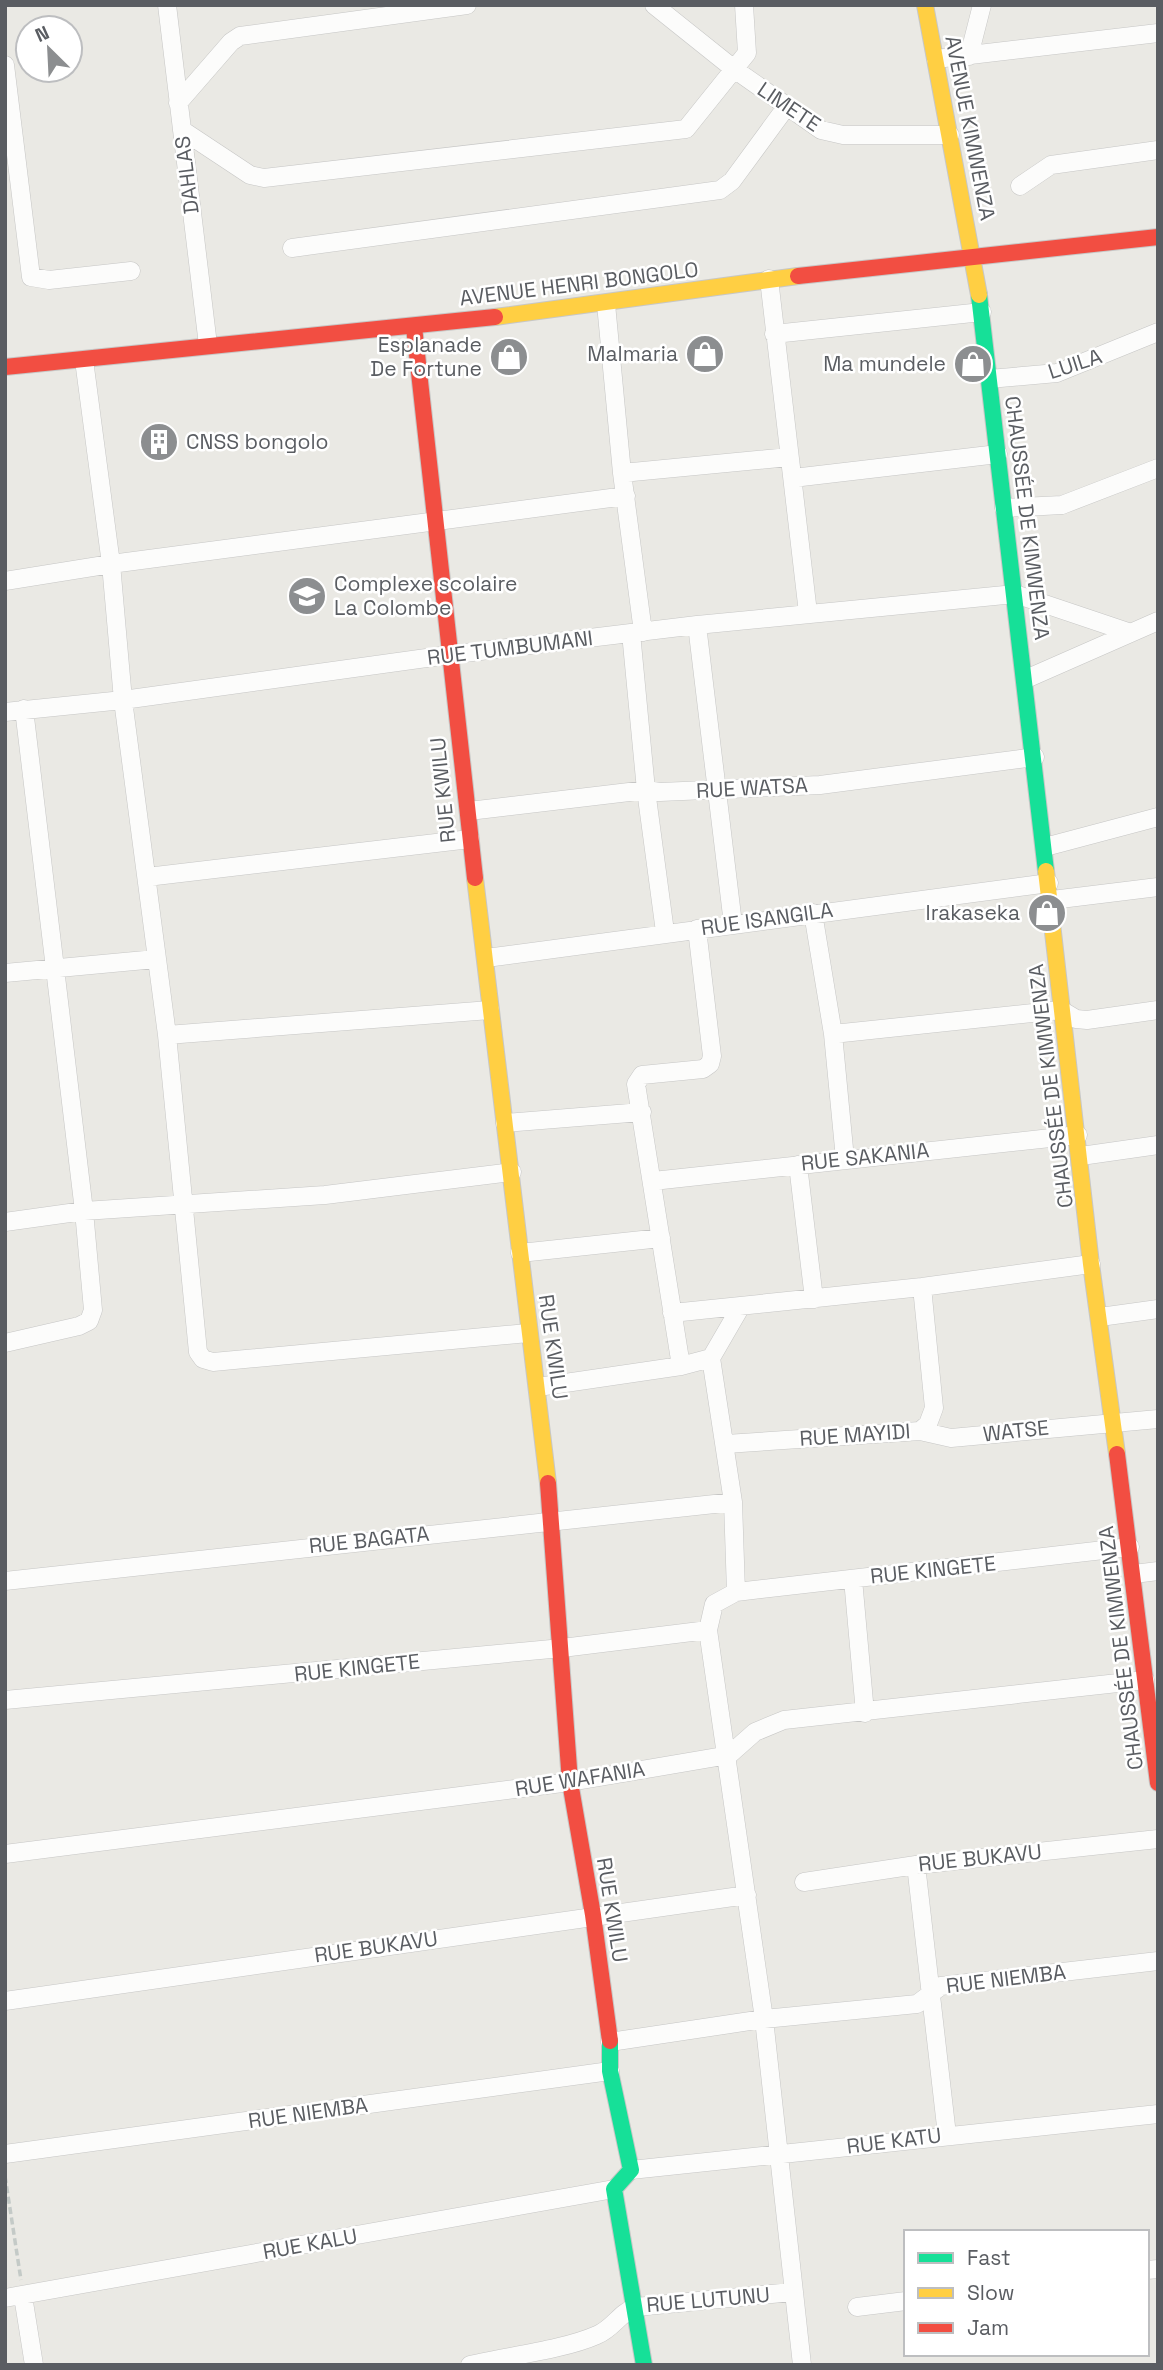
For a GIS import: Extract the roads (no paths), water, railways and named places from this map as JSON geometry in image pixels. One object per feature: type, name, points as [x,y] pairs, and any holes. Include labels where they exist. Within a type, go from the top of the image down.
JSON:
[{"type":"street","name":"DAHLAS","points":[[167,5],[208,345]]},
{"type":"street","points":[[178,103],[230,42],[240,36],[467,5]]},
{"type":"street","name":"LIMETE","points":[[654,5],[734,69],[812,125],[830,133],[950,135]]},
{"type":"street","points":[[182,130],[250,175],[264,178],[686,129],[747,53],[744,5]]},
{"type":"street","name":"AVENUE KIMWENZA","points":[[925,5],[974,258]]},
{"type":"street","points":[[969,56],[982,5]]},
{"type":"street","points":[[936,59],[1158,33]]},
{"type":"street","points":[[5,65],[32,277],[49,280],[131,271]]},
{"type":"street","points":[[292,248],[720,190],[732,181],[787,106]]},
{"type":"street","points":[[1020,186],[1051,164],[1158,150]]},
{"type":"street","name":"AVENUE HENRI BONGOLO","points":[[5,367],[208,345],[414,327],[606,304],[769,279],[1158,237]]},
{"type":"street","name":"CHAUSSÉE DE KIMWENZA","points":[[974,258],[1026,679],[1091,1264],[1134,1574],[1145,1680],[1154,1714],[1158,1783]]},
{"type":"street","points":[[769,279],[808,613]]},
{"type":"street","points":[[606,304],[626,496],[646,790],[665,932]]},
{"type":"street","points":[[774,334],[982,312]]},
{"type":"street","name":"RUE KWILU","points":[[414,327],[448,655],[512,1172],[528,1333],[538,1387],[552,1520],[570,1782],[593,1916],[610,2042],[610,2071],[631,2170]]},
{"type":"street","name":"LUILA","points":[[989,379],[1057,373],[1158,332]]},
{"type":"street","points":[[84,360],[111,564],[123,700],[167,1035],[198,1352],[203,1359],[213,1362],[528,1333]]},
{"type":"street","points":[[793,478],[998,454]]},
{"type":"street","points":[[622,473],[789,457]]},
{"type":"street","points":[[1004,508],[1062,505],[1158,468]]},
{"type":"street","points":[[5,581],[111,564],[626,496]]},
{"type":"street","points":[[1015,593],[1131,633]]},
{"type":"street","name":"RUE TUMBUMANI","points":[[5,712],[123,700],[448,655],[696,625],[1015,593]]},
{"type":"street","points":[[1026,679],[1158,621]]},
{"type":"street","points":[[696,625],[733,924]]},
{"type":"street","points":[[5,1343],[79,1326],[89,1321],[93,1310],[56,966],[24,709]]},
{"type":"street","name":"RUE WATSA","points":[[468,811],[646,790],[820,785],[1035,757]]},
{"type":"street","points":[[1045,846],[1158,817]]},
{"type":"street","points":[[147,877],[470,839]]},
{"type":"street","name":"RUE ISANGILA","points":[[486,958],[813,913],[1050,891],[1158,887]]},
{"type":"street","points":[[813,913],[833,1034],[845,1159]]},
{"type":"street","points":[[681,1366],[636,1084],[642,1075],[703,1069],[710,1064],[712,1056],[697,929]]},
{"type":"street","points":[[5,973],[56,966],[156,959]]},
{"type":"street","points":[[167,1035],[490,1010]]},
{"type":"street","points":[[833,1034],[1061,1010],[1076,1019],[1087,1020],[1158,1010]]},
{"type":"street","points":[[505,1122],[642,1112]]},
{"type":"street","name":"RUE SAKANIA","points":[[653,1181],[1078,1135]]},
{"type":"street","points":[[1081,1156],[1158,1145]]},
{"type":"street","points":[[797,1165],[814,1299]]},
{"type":"street","points":[[5,1222],[84,1211],[325,1195],[512,1172]]},
{"type":"street","points":[[520,1253],[661,1238]]},
{"type":"street","points":[[672,1313],[922,1287],[1091,1264]]},
{"type":"street","name":"RUE MAYIDI","points":[[726,1444],[920,1431],[928,1424],[934,1408],[922,1287]]},
{"type":"street","points":[[740,1308],[711,1357],[733,1502],[736,1592],[714,1604],[708,1629],[729,1755],[764,2019],[802,2365]]},
{"type":"street","points":[[1100,1317],[1158,1309]]},
{"type":"street","points":[[538,1387],[681,1366],[711,1357]]},
{"type":"street","name":"WATSE","points":[[920,1431],[951,1438],[1158,1419]]},
{"type":"street","name":"RUE BAGATA","points":[[5,1581],[733,1502]]},
{"type":"street","name":"RUE KINGETE","points":[[736,1592],[1130,1547]]},
{"type":"street","points":[[1134,1574],[1158,1571]]},
{"type":"street","points":[[853,1579],[865,1713]]},
{"type":"street","name":"RUE KINGETE","points":[[5,1700],[562,1648],[708,1629]]},
{"type":"street","points":[[729,1755],[754,1732],[784,1720],[1145,1680]]},
{"type":"street","name":"RUE WAFANIA","points":[[5,1854],[570,1782],[729,1755]]},
{"type":"street","name":"RUE BUKAVU","points":[[804,1882],[916,1865],[1158,1839]]},
{"type":"street","points":[[916,1865],[947,2135]]},
{"type":"street","name":"RUE BUKAVU","points":[[5,2001],[747,1895]]},
{"type":"street","name":"RUE NIEMBA","points":[[610,2042],[764,2019],[917,2004],[941,1986],[1158,1961]]},
{"type":"street","name":"RUE NIEMBA","points":[[5,2154],[610,2071]]},
{"type":"street","name":"RUE KATU","points":[[631,2170],[1158,2114]]},
{"type":"street","points":[[631,2170],[614,2189],[644,2365]]},
{"type":"street","name":"RUE KALU","points":[[14,2297],[614,2189]]},
{"type":"street","name":"RUE LUTUNU","points":[[470,2365],[593,2337],[612,2326],[624,2311],[635,2307],[792,2292]]},
{"type":"street","points":[[14,2297],[34,2365]]},
{"type":"street","points":[[857,2307],[904,2301]]},
{"type":"place","name":"Malmaria","points":[[705,354]]},
{"type":"place","name":"Esplanade De Fortune","points":[[509,357]]},
{"type":"place","name":"Ma mundele","points":[[973,364]]},
{"type":"place","name":"CNSS bongolo","points":[[159,442]]},
{"type":"place","name":"Complexe scolaire La Colombe","points":[[307,596]]},
{"type":"place","name":"Irakaseka","points":[[1047,913]]}]
